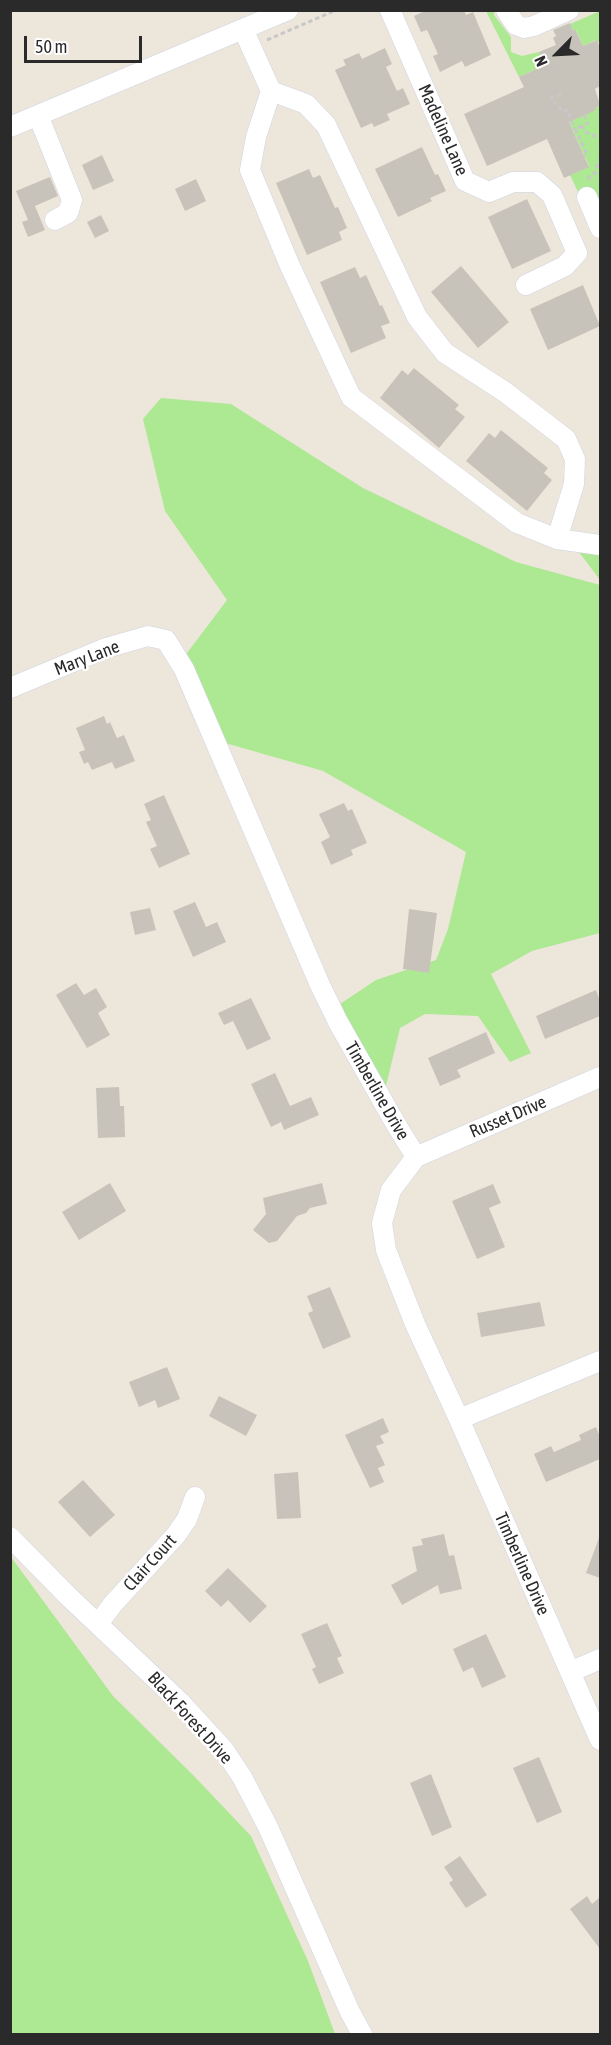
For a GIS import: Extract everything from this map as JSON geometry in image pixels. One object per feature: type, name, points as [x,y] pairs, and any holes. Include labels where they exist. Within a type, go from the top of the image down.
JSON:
[{"type":"street","points":[[10,127],[288,10]]},
{"type":"street","name":"Madeline Lane","points":[[390,10],[465,181],[489,192],[513,182],[537,182],[552,195],[576,253],[565,266],[526,285]]},
{"type":"street","points":[[506,10],[516,25],[524,28],[534,26],[569,10]]},
{"type":"street","points":[[243,29],[271,91],[256,136],[250,170],[290,266],[351,397],[516,523],[557,539],[600,545]]},
{"type":"street","points":[[271,91],[306,104],[326,125],[417,317],[445,353],[505,393],[566,439],[575,459],[574,484],[557,539]]},
{"type":"street","points":[[38,115],[72,200],[68,213],[55,220]]},
{"type":"street","points":[[583,190],[600,224]]},
{"type":"street","name":"Mary Lane","points":[[10,688],[106,648],[148,636],[166,640]]},
{"type":"street","name":"Timberline Drive","points":[[166,640],[184,669],[338,1022],[416,1156],[392,1190],[382,1223],[386,1250],[415,1324],[600,1740]]},
{"type":"street","name":"Russet Drive","points":[[416,1156],[600,1077]]},
{"type":"street","points":[[459,1419],[600,1361]]},
{"type":"street","name":"Clair Court","points":[[98,1624],[113,1604],[176,1535],[187,1519],[195,1497]]},
{"type":"street","name":"Black Forest Drive","points":[[10,1537],[68,1596],[180,1702],[224,1750],[242,1777],[268,1827],[350,2012],[362,2034]]},
{"type":"street","points":[[570,1672],[600,1659]]},
{"type":"path","points":[[561,94],[551,98],[563,112],[567,110],[587,154],[585,156]]},
{"type":"path","points":[[575,129],[588,123],[584,115]]},
{"type":"path","points":[[582,126],[585,132],[600,138]]},
{"type":"path","points":[[583,190],[595,173],[600,158]]},
{"type":"green space","points":[[486,11],[494,11],[494,15],[511,37],[511,52],[522,56],[539,52],[545,65],[519,77]]},
{"type":"green space","points":[[600,11],[600,41],[596,40],[583,46],[576,30],[573,31],[570,24]]},
{"type":"green space","points":[[600,105],[600,209],[579,194],[570,175],[589,166],[569,122]]},
{"type":"green space","points":[[161,398],[231,404],[363,488],[516,562],[600,585],[600,933],[532,951],[491,974],[531,1053],[510,1062],[478,1016],[425,1014],[400,1028],[385,1090],[337,1006],[376,980],[436,960],[448,929],[466,852],[323,771],[225,743],[184,657],[227,600],[165,511],[143,419]]},
{"type":"green space","points":[[579,552],[600,553],[600,580]]},
{"type":"green space","points":[[11,1557],[113,1696],[251,1836],[308,1961],[335,2034],[11,2034]]},
{"type":"building","points":[[427,10],[464,10],[466,15],[473,12],[491,55],[465,67],[462,61],[440,72],[433,56],[438,54],[427,30],[421,32],[414,16]]},
{"type":"building","points":[[570,23],[583,46],[597,40],[600,48],[600,86],[595,89],[600,105],[595,108],[596,110],[569,122],[589,167],[564,178],[547,139],[487,166],[464,114],[524,87],[519,77],[545,65],[539,52],[556,45],[553,30]]},
{"type":"building","points":[[385,48],[392,64],[386,67],[397,91],[403,88],[410,104],[387,114],[390,120],[374,127],[372,123],[361,128],[335,70],[346,65],[343,60],[359,53],[362,59]]},
{"type":"building","points":[[422,147],[435,175],[438,174],[446,191],[430,198],[432,201],[398,217],[375,169]]},
{"type":"building","points":[[102,155],[114,181],[93,190],[82,165]]},
{"type":"building","points":[[309,169],[313,178],[320,175],[347,228],[339,232],[342,240],[307,255],[276,183]]},
{"type":"building","points":[[50,177],[58,196],[35,206],[45,230],[28,237],[22,222],[28,220],[16,191]]},
{"type":"building","points":[[196,179],[206,201],[185,211],[175,189]]},
{"type":"building","points":[[527,199],[551,251],[512,269],[488,217]]},
{"type":"building","points":[[101,215],[109,231],[95,238],[87,222]]},
{"type":"building","points":[[461,266],[509,322],[478,348],[431,292]]},
{"type":"building","points":[[355,267],[360,278],[366,275],[390,323],[381,326],[386,338],[351,353],[320,282]]},
{"type":"building","points":[[583,285],[600,326],[548,350],[530,309]]},
{"type":"building","points":[[414,368],[459,405],[455,409],[465,417],[439,448],[380,398],[402,370],[408,375]]},
{"type":"building","points":[[501,430],[548,468],[544,473],[552,480],[527,511],[466,461],[489,433],[495,438]]},
{"type":"building","points":[[104,716],[107,724],[110,722],[117,738],[124,735],[135,761],[115,769],[112,762],[92,770],[88,762],[84,764],[79,752],[85,750],[76,728]]},
{"type":"building","points":[[164,795],[190,854],[159,868],[150,849],[157,846],[146,822],[151,820],[144,804]]},
{"type":"building","points":[[344,803],[348,811],[352,809],[367,843],[351,850],[353,855],[331,865],[321,842],[330,837],[319,814]]},
{"type":"building","points":[[195,902],[206,927],[217,922],[226,942],[193,957],[173,911]]},
{"type":"building","points":[[150,908],[156,930],[135,935],[130,912]]},
{"type":"building","points":[[409,909],[437,913],[429,973],[403,969]]},
{"type":"building","points":[[76,983],[84,995],[96,988],[107,1007],[98,1013],[110,1035],[87,1048],[56,995]]},
{"type":"building","points":[[596,990],[600,1001],[600,1016],[545,1039],[536,1016]]},
{"type":"building","points":[[251,998],[271,1039],[247,1050],[233,1021],[224,1025],[218,1013]]},
{"type":"building","points":[[486,1032],[495,1053],[457,1070],[461,1077],[440,1086],[428,1058]]},
{"type":"building","points":[[275,1073],[290,1106],[311,1097],[319,1115],[284,1130],[281,1122],[271,1127],[251,1084]]},
{"type":"building","points":[[119,1087],[120,1106],[124,1106],[125,1137],[98,1138],[96,1088]]},
{"type":"building","points":[[110,1183],[126,1211],[79,1240],[62,1212]]},
{"type":"building","points":[[322,1183],[327,1204],[310,1208],[306,1213],[297,1216],[277,1241],[269,1243],[253,1230],[266,1214],[263,1198]]},
{"type":"building","points":[[493,1184],[501,1203],[489,1208],[505,1247],[477,1259],[452,1201]]},
{"type":"building","points":[[330,1287],[351,1337],[323,1349],[308,1313],[313,1311],[307,1296]]},
{"type":"building","points":[[540,1302],[545,1326],[481,1337],[477,1313]]},
{"type":"building","points":[[167,1367],[180,1399],[158,1408],[155,1400],[139,1407],[129,1382]]},
{"type":"building","points":[[219,1396],[257,1415],[246,1436],[209,1416]]},
{"type":"building","points":[[383,1418],[389,1432],[380,1436],[384,1443],[376,1446],[385,1465],[378,1468],[384,1482],[370,1488],[345,1435]]},
{"type":"building","points":[[596,1427],[600,1437],[600,1459],[546,1482],[534,1454],[551,1446],[554,1452],[581,1440],[579,1435]]},
{"type":"building","points":[[298,1472],[301,1518],[277,1519],[274,1474]]},
{"type":"building","points":[[83,1480],[115,1515],[90,1537],[58,1502]]},
{"type":"building","points":[[444,1534],[449,1556],[454,1555],[462,1589],[440,1594],[438,1585],[402,1605],[391,1585],[417,1571],[412,1547],[423,1545],[421,1539]]},
{"type":"building","points":[[600,1538],[600,1578],[586,1573]]},
{"type":"building","points":[[228,1568],[267,1606],[250,1623],[228,1600],[221,1607],[205,1591]]},
{"type":"building","points":[[327,1623],[342,1656],[337,1658],[344,1673],[319,1684],[312,1669],[316,1667],[301,1634]]},
{"type":"building","points":[[486,1634],[506,1677],[482,1688],[473,1667],[463,1672],[453,1649]]},
{"type":"building","points":[[539,1757],[562,1812],[537,1823],[513,1768]]},
{"type":"building","points":[[431,1774],[452,1827],[432,1836],[410,1783]]},
{"type":"building","points":[[460,1856],[487,1895],[466,1908],[449,1883],[453,1880],[444,1867]]},
{"type":"building","points":[[587,1896],[592,1904],[600,1897],[600,1949],[570,1909]]}]
